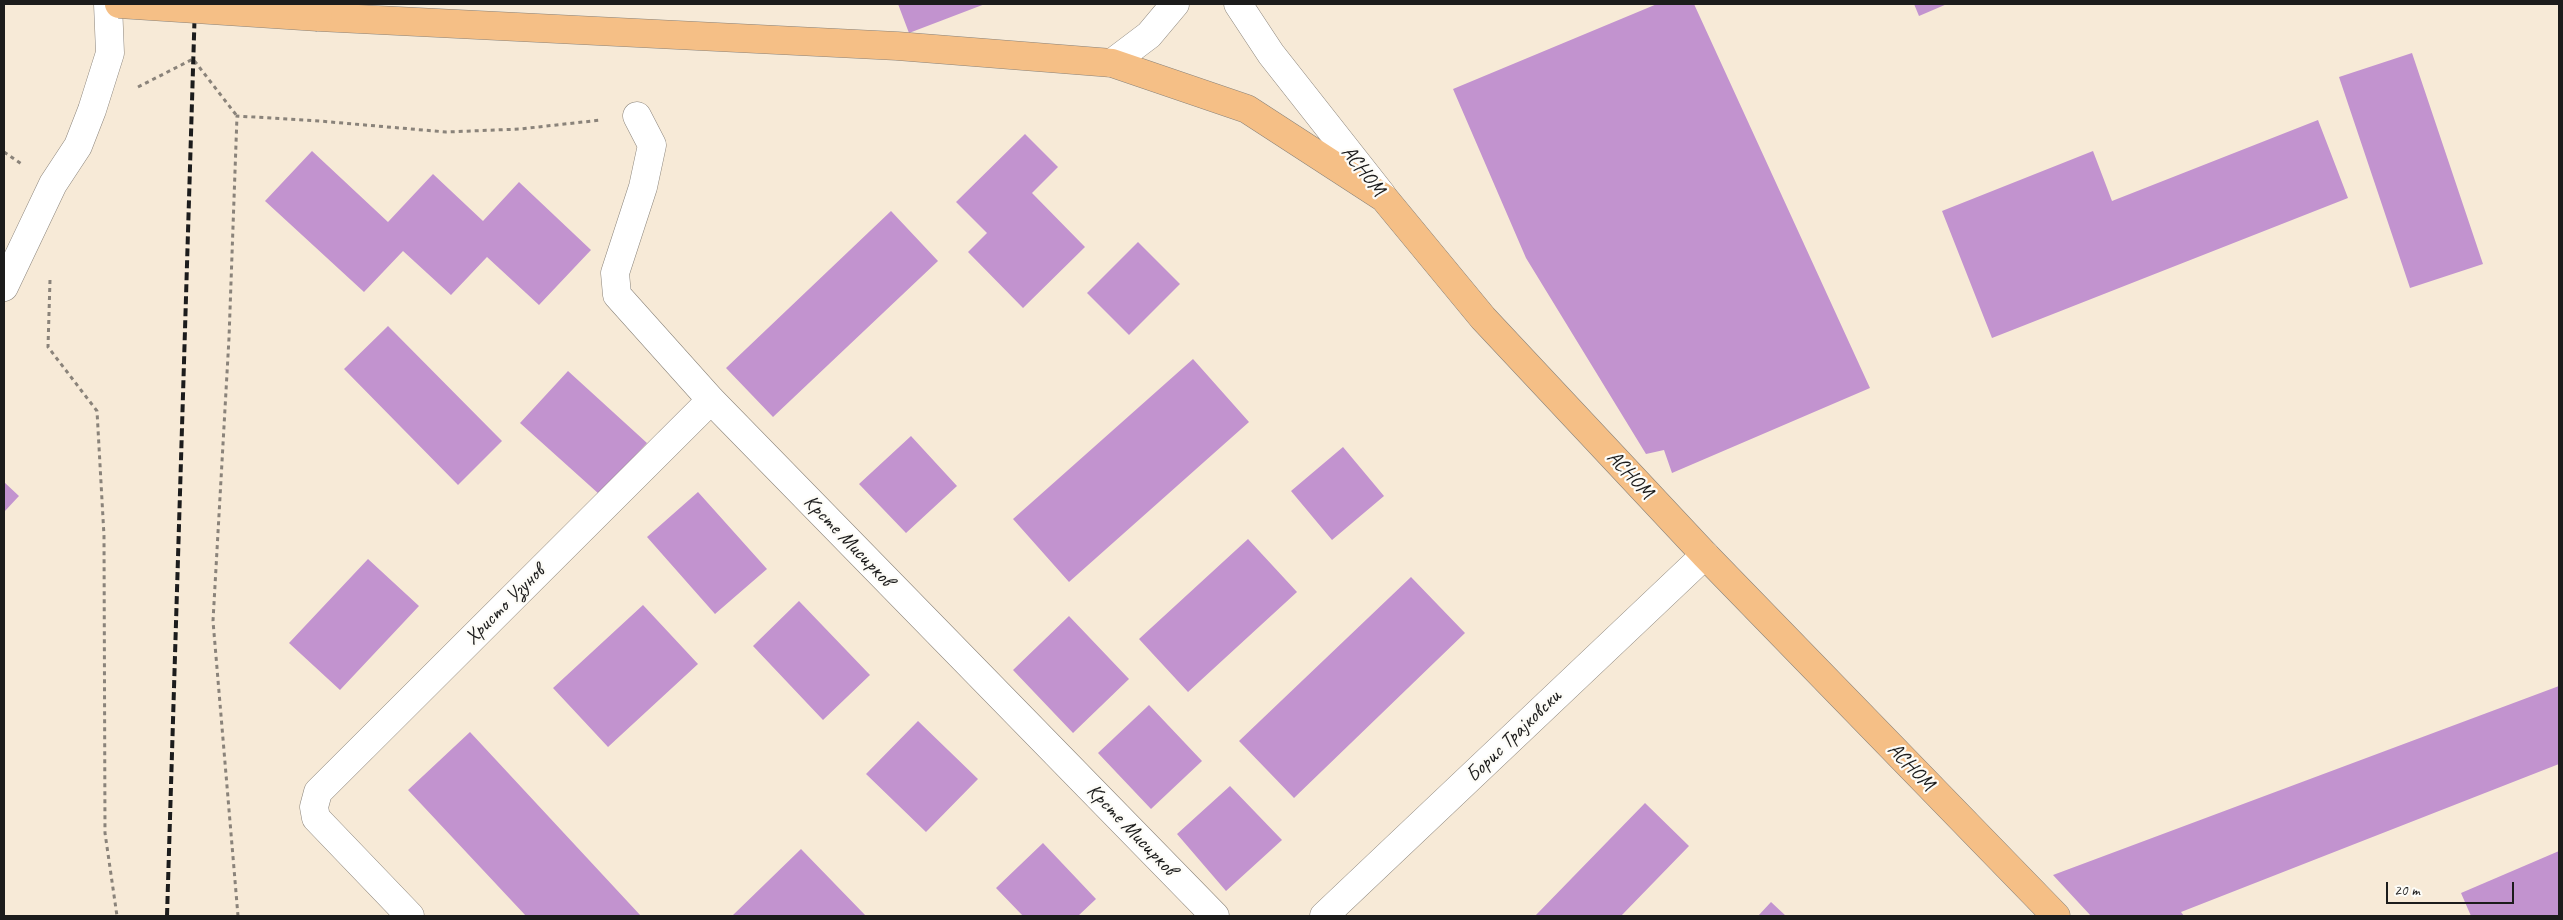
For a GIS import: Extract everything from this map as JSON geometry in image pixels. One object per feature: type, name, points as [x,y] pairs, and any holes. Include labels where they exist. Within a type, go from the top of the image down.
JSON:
[{"type":"main road","points":[[119,4],[318,17],[897,46],[1112,63],[1247,109],[1384,198]]},
{"type":"main road","name":"АСНОМ","points":[[1384,198],[1483,318],[1705,555],[2056,916]]},
{"type":"street","points":[[4,287],[53,184],[78,146],[92,110],[110,53],[108,4]]},
{"type":"street","points":[[1112,63],[1149,35],[1175,4]]},
{"type":"street","name":"АСНОМ","points":[[1238,4],[1271,54],[1384,198]]},
{"type":"street","name":"Крсте Мисирков","points":[[637,116],[652,145],[642,187],[615,273],[617,295],[711,400],[1215,916]]},
{"type":"street","name":"Христо Узунов","points":[[410,916],[316,818],[315,799],[324,785],[711,400]]},
{"type":"street","name":"Борис Трајковски","points":[[1324,916],[1705,555]]},
{"type":"path","points":[[92,110],[193,59],[237,116],[228,338],[213,621],[238,916]]},
{"type":"path","points":[[237,116],[446,132],[520,129],[637,116]]},
{"type":"path","points":[[50,270],[48,347],[97,411],[104,536],[105,833],[116,916]]},
{"type":"building","points":[[898,4],[985,4],[909,33]]},
{"type":"building","points":[[1657,4],[1694,4],[1870,388],[1672,473],[1664,450],[1646,454],[1526,258],[1453,89]]},
{"type":"building","points":[[1914,4],[1947,4],[1919,16]]},
{"type":"building","points":[[2412,53],[2483,264],[2410,288],[2339,77]]},
{"type":"building","points":[[2318,120],[2348,198],[1992,338],[1942,211],[2093,151],[2112,201]]},
{"type":"building","points":[[1025,134],[1058,167],[1032,193],[1085,247],[1023,308],[968,252],[987,233],[956,202]]},
{"type":"building","points":[[312,151],[388,222],[433,174],[483,221],[519,182],[591,250],[539,305],[487,257],[451,295],[403,251],[364,292],[265,201]]},
{"type":"building","points":[[891,211],[938,261],[773,417],[726,368]]},
{"type":"building","points":[[1138,242],[1180,284],[1129,335],[1087,293]]},
{"type":"building","points":[[388,326],[502,441],[458,485],[344,369]]},
{"type":"building","points":[[1193,359],[1249,422],[1069,582],[1013,519]]},
{"type":"building","points":[[568,371],[647,443],[599,494],[520,423]]},
{"type":"building","points":[[911,436],[957,486],[906,533],[859,484]]},
{"type":"building","points":[[1343,447],[1384,496],[1332,540],[1291,491]]},
{"type":"building","points":[[4,482],[19,496],[4,512]]},
{"type":"building","points":[[698,492],[767,569],[715,614],[647,537]]},
{"type":"building","points":[[1248,539],[1297,592],[1188,692],[1139,639]]},
{"type":"building","points":[[368,559],[419,606],[340,690],[289,643]]},
{"type":"building","points":[[1411,577],[1465,633],[1294,798],[1239,741]]},
{"type":"building","points":[[799,601],[870,675],[823,720],[753,646]]},
{"type":"building","points":[[643,605],[698,664],[608,747],[553,688]]},
{"type":"building","points":[[1069,616],[1129,679],[1073,733],[1013,670]]},
{"type":"building","points":[[2559,686],[2559,764],[2181,912],[2184,916],[2091,916],[2053,875]]},
{"type":"building","points":[[1149,705],[1202,761],[1151,809],[1098,753]]},
{"type":"building","points":[[918,721],[978,779],[926,832],[866,774]]},
{"type":"building","points":[[470,732],[641,916],[526,916],[408,790]]},
{"type":"building","points":[[1230,786],[1282,840],[1226,891],[1177,834]]},
{"type":"building","points":[[1645,803],[1689,846],[1621,916],[1535,916]]},
{"type":"building","points":[[1043,843],[1096,899],[1078,916],[1023,916],[996,888]]},
{"type":"building","points":[[801,849],[866,916],[732,916]]},
{"type":"building","points":[[2559,851],[2559,916],[2471,916],[2461,893]]},
{"type":"building","points":[[1771,902],[1786,916],[1758,916]]},
{"type":"railway","points":[[167,916],[195,4]]}]
